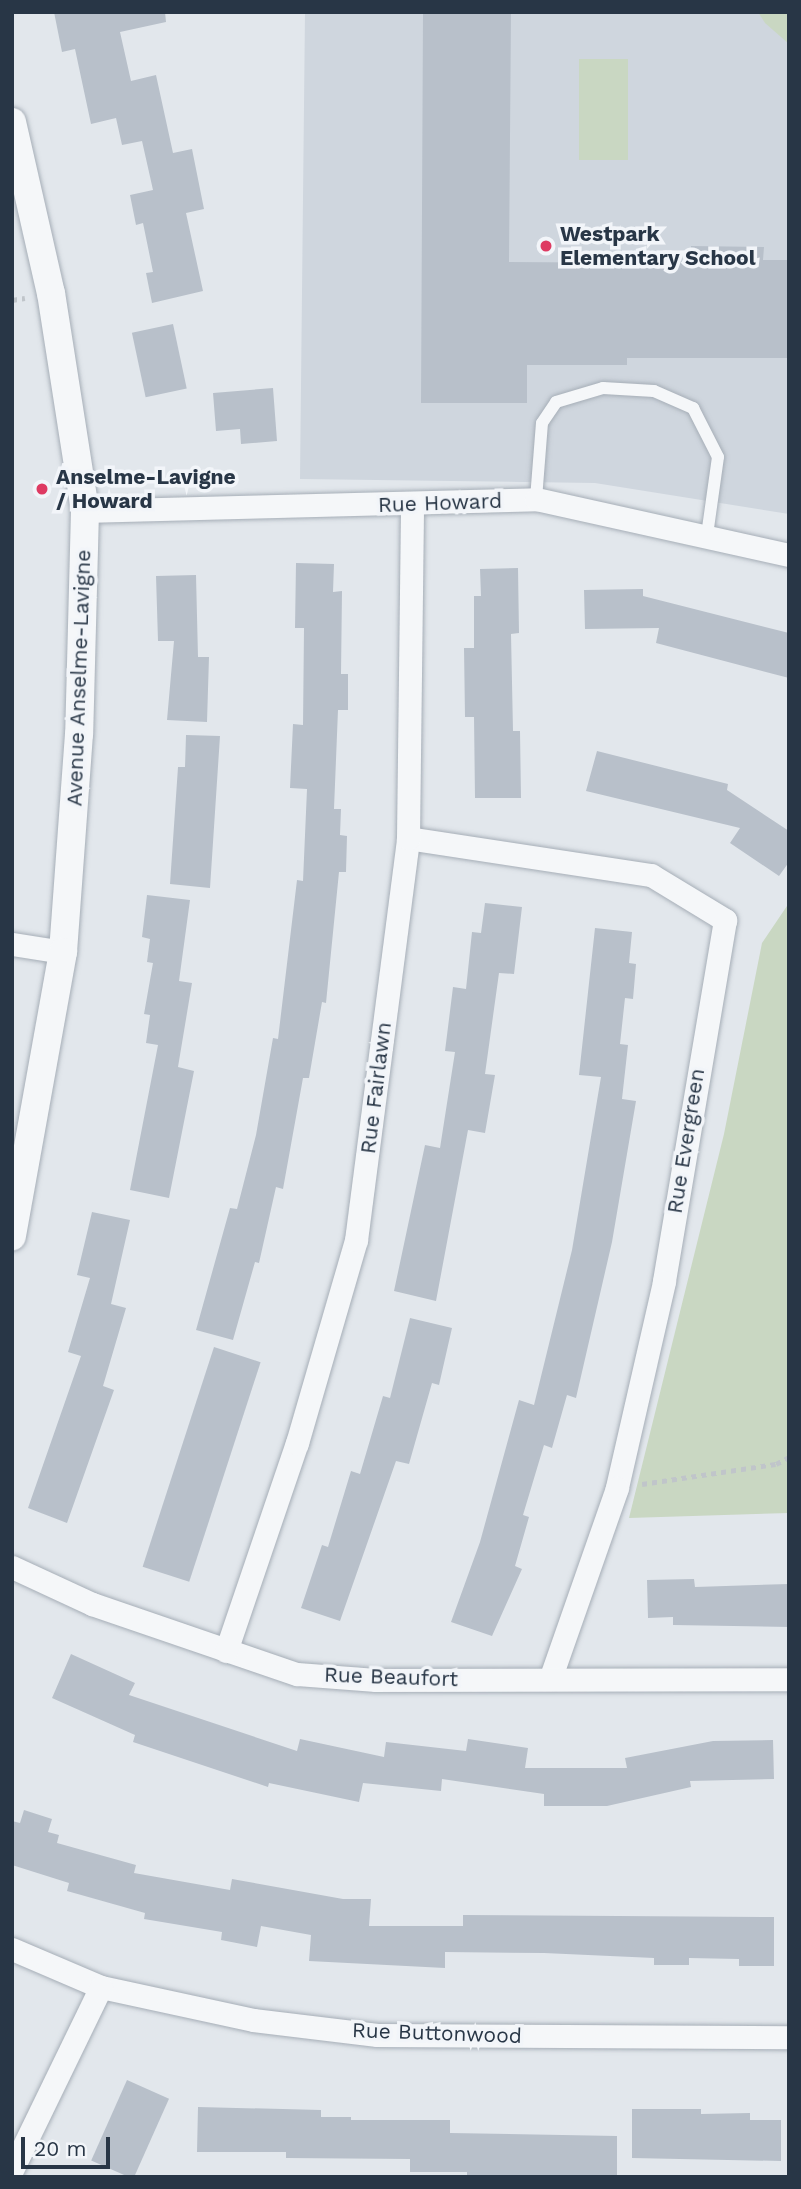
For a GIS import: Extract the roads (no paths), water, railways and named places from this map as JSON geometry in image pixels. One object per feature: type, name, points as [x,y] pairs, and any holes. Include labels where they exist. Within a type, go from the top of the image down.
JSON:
[{"type":"street","name":"Avenue Anselme-Lavigne","points":[[12,122],[51,293],[85,511],[79,734],[63,952],[12,1236]]},
{"type":"street","name":"Rue Howard","points":[[85,511],[412,505],[536,499],[789,555]]},
{"type":"street","name":"Rue Fairlawn","points":[[226,1651],[297,1443],[356,1240],[408,838],[412,505]]},
{"type":"street","name":"Rue Evergreen","points":[[408,838],[651,875],[725,920],[664,1282],[617,1488],[550,1679]]},
{"type":"street","points":[[12,944],[63,952]]},
{"type":"street","name":"Rue Beaufort","points":[[12,1567],[92,1604],[297,1674],[376,1680],[789,1679]]},
{"type":"street","name":"Rue Buttonwood","points":[[12,1949],[101,1987],[253,2020],[377,2035],[789,2036]]},
{"type":"street","points":[[12,2169],[101,1987]]},
{"type":"lane","points":[[536,499],[542,423],[556,402],[603,388],[654,391],[693,408],[719,457],[707,535]]},
{"type":"place","name":"Westpark Elementary School","points":[[546,246]]},
{"type":"place","name":"Anselme-Lavigne / Howard","points":[[42,489]]}]
